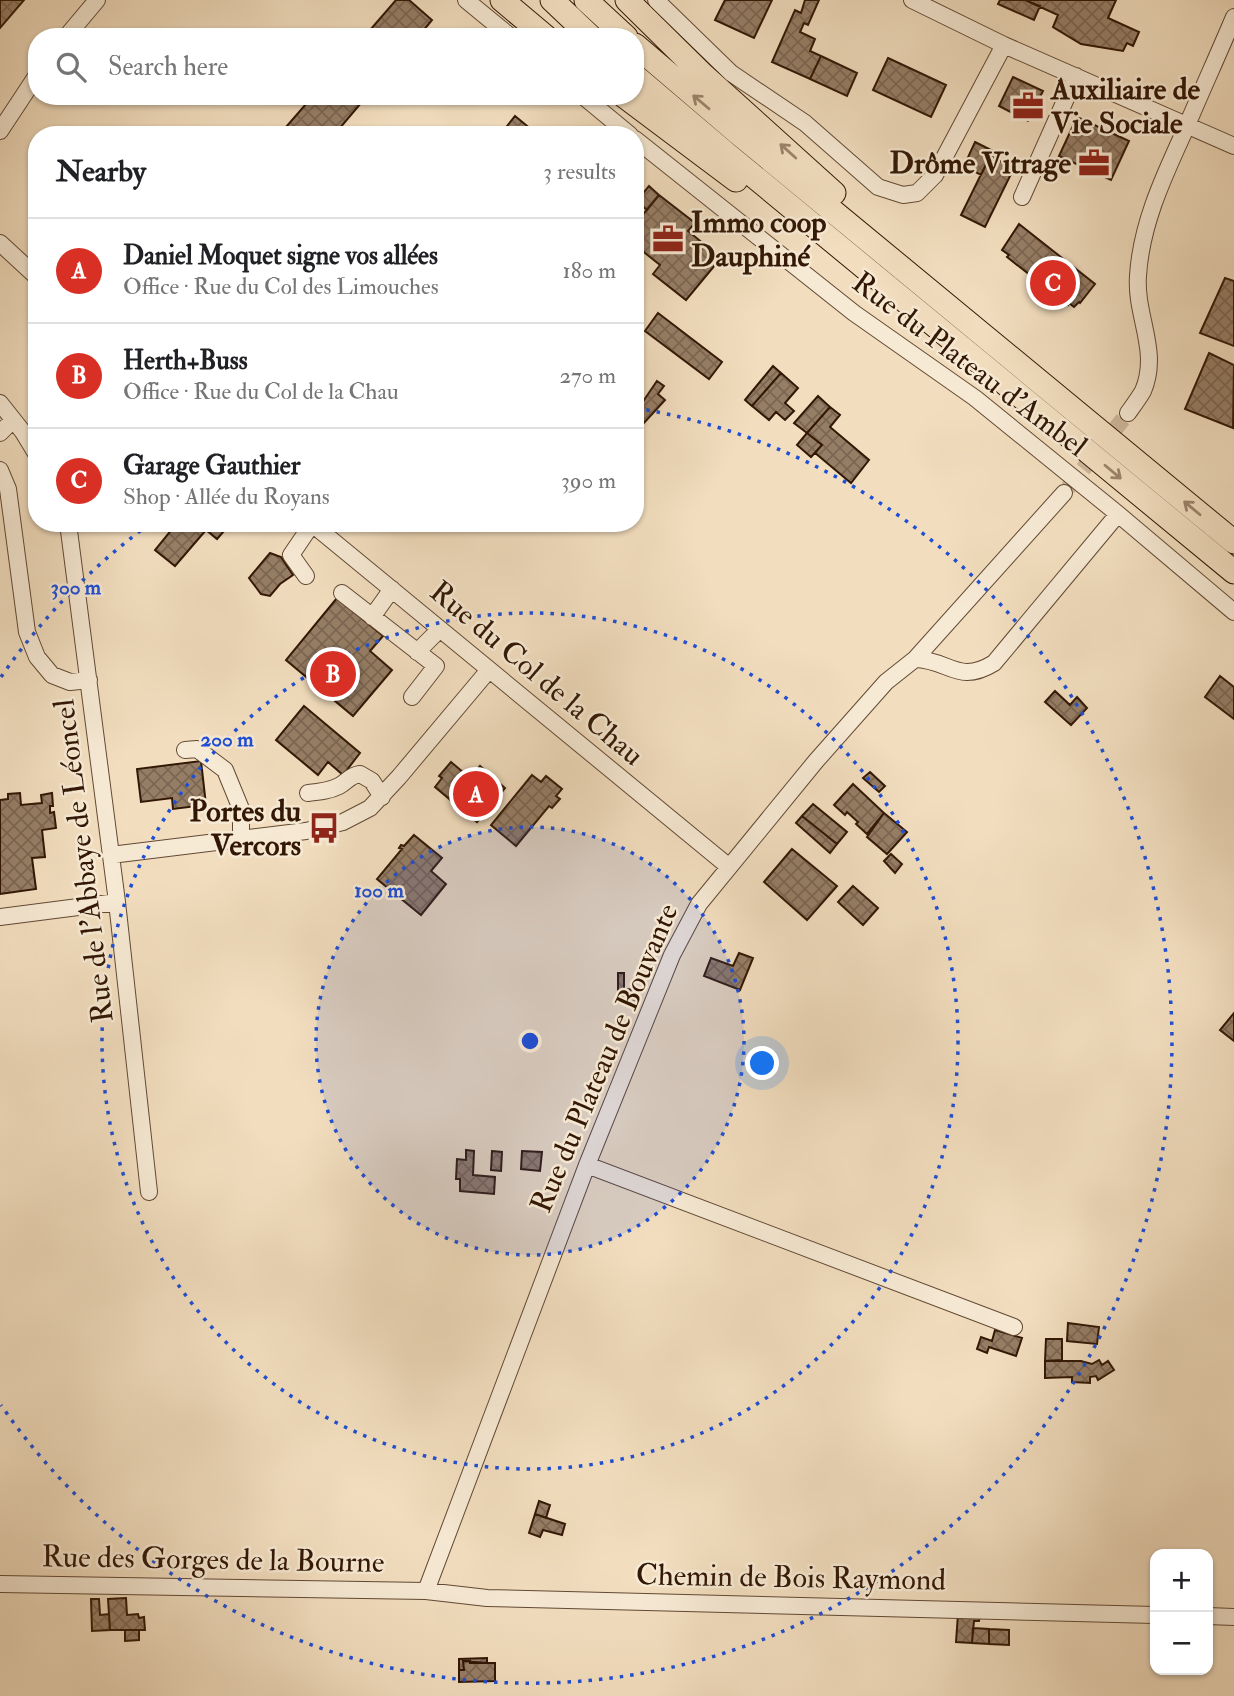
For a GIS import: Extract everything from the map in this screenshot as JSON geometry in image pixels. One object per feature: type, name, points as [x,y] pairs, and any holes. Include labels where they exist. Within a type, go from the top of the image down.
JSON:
[{"type":"highway","points":[[502,0],[535,28]]},
{"type":"highway","points":[[552,0],[582,28]]},
{"type":"highway","points":[[586,0],[616,28]]},
{"type":"highway","points":[[627,0],[748,116],[1150,473]]},
{"type":"highway","points":[[644,52],[1234,542]]},
{"type":"highway","points":[[644,84],[728,156],[1234,572]]},
{"type":"highway","points":[[636,105],[1004,381]]},
{"type":"street","points":[[74,28],[97,0]]},
{"type":"street","points":[[466,0],[500,28]]},
{"type":"street","points":[[656,0],[731,73],[805,122],[878,187],[903,195],[917,193],[935,175],[1004,45]]},
{"type":"street","points":[[912,0],[1004,45],[1234,146]]},
{"type":"street","points":[[1128,413],[1142,391],[1149,370],[1150,350],[1138,296],[1137,278],[1142,244],[1155,196],[1234,18]]},
{"type":"street","points":[[1022,197],[1076,76]]},
{"type":"street","points":[[0,131],[28,89]]},
{"type":"street","points":[[594,105],[619,126]]},
{"type":"street","name":"Rue du Plateau d'Ambel","points":[[644,146],[854,313],[975,398],[1234,612]]},
{"type":"street","points":[[0,243],[28,269]]},
{"type":"street","points":[[0,259],[28,271]]},
{"type":"street","points":[[0,403],[28,441]]},
{"type":"street","points":[[0,433],[13,420]]},
{"type":"street","points":[[0,470],[8,489],[27,632],[37,657],[52,675],[70,682],[89,680]]},
{"type":"street","name":"Rue du Plateau de Bouvante","points":[[426,1591],[587,1165],[672,955],[699,904],[728,866],[886,682],[915,659],[1064,493]]},
{"type":"street","points":[[915,659],[929,659],[963,673],[980,671],[994,663],[1118,514]]},
{"type":"street","name":"Rue de l'Abbaye de Léoncel","points":[[69,532],[117,902],[149,1192]]},
{"type":"street","points":[[306,576],[291,555],[307,532]]},
{"type":"street","name":"Rue du Col de la Chau","points":[[322,532],[728,866]]},
{"type":"street","points":[[372,617],[392,589]]},
{"type":"street","points":[[342,593],[436,666],[412,697]]},
{"type":"street","points":[[417,652],[440,629]]},
{"type":"street","points":[[111,855],[324,828],[359,815],[382,797],[488,671]]},
{"type":"street","points":[[186,750],[197,749],[225,770],[241,809],[241,839]]},
{"type":"street","points":[[309,793],[335,788],[352,775],[360,774],[372,781],[382,797]]},
{"type":"street","points":[[0,917],[117,902]]},
{"type":"street","points":[[587,1165],[1014,1327]]},
{"type":"street","name":"Rue des Gorges de la Bourne","points":[[0,1584],[426,1591]]},
{"type":"street","name":"Chemin de Bois Raymond","points":[[426,1591],[487,1598],[1150,1615]]},
{"type":"street","points":[[1213,1616],[1234,1616]]},
{"type":"building","points":[[0,0],[24,0],[0,28]]},
{"type":"building","points":[[396,0],[409,0],[432,20],[425,28],[372,28]]},
{"type":"building","points":[[725,0],[772,0],[754,38],[715,20]]},
{"type":"building","points":[[805,0],[819,0],[808,25],[804,23],[800,32],[815,39],[810,51],[821,56],[810,79],[772,62],[795,10],[801,13]]},
{"type":"building","points":[[1000,0],[1025,0],[1040,6],[1034,20],[998,4]]},
{"type":"building","points":[[1025,0],[1116,0],[1108,18],[1139,32],[1133,46],[1127,43],[1123,51],[1081,44],[1053,27],[1058,15]]},
{"type":"building","points":[[821,56],[857,73],[847,96],[810,79]]},
{"type":"building","points":[[888,58],[946,85],[931,117],[873,90]]},
{"type":"building","points":[[1013,77],[1043,91],[1028,121],[999,106]]},
{"type":"building","points":[[305,105],[359,105],[342,126],[287,126]]},
{"type":"building","points":[[515,116],[527,126],[507,126]]},
{"type":"building","points":[[1077,117],[1129,141],[1111,180],[1059,156]]},
{"type":"building","points":[[975,142],[993,151],[981,175],[964,166]]},
{"type":"building","points":[[990,156],[1014,168],[985,227],[961,215]]},
{"type":"building","points":[[649,186],[659,195],[647,210],[644,207],[644,192]]},
{"type":"building","points":[[659,195],[695,223],[688,231],[721,258],[686,300],[653,274],[660,265],[644,252],[644,213]]},
{"type":"building","points":[[1019,224],[1095,284],[1080,303],[1074,307],[1069,303],[1068,305],[1007,257],[1009,255],[1002,250]]},
{"type":"building","points":[[1225,278],[1234,281],[1234,346],[1200,333]]},
{"type":"building","points":[[658,313],[722,362],[709,379],[645,331]]},
{"type":"building","points":[[1209,353],[1234,365],[1233,428],[1185,409]]},
{"type":"building","points":[[773,366],[781,373],[752,406],[745,400]]},
{"type":"building","points":[[781,373],[798,388],[785,403],[794,411],[785,420],[776,412],[769,420],[752,406]]},
{"type":"building","points":[[657,381],[664,386],[658,394],[665,400],[644,423],[644,400]]},
{"type":"building","points":[[818,396],[830,407],[807,433],[794,423]]},
{"type":"building","points":[[830,407],[840,415],[830,427],[869,460],[851,483],[815,453],[822,445],[807,433]]},
{"type":"building","points":[[807,433],[822,445],[811,457],[797,445]]},
{"type":"building","points":[[170,532],[204,532],[175,566],[155,550]]},
{"type":"building","points":[[208,532],[223,532],[217,539]]},
{"type":"building","points":[[270,553],[281,557],[293,575],[280,584],[270,596],[261,594],[249,578]]},
{"type":"building","points":[[337,598],[383,636],[370,651],[392,670],[353,716],[286,660]]},
{"type":"building","points":[[1220,676],[1234,687],[1234,719],[1205,697]]},
{"type":"building","points":[[1055,691],[1070,705],[1077,697],[1087,708],[1071,725],[1045,702]]},
{"type":"building","points":[[304,706],[360,753],[343,775],[328,762],[318,775],[276,740]]},
{"type":"building","points":[[201,761],[206,805],[173,809],[172,798],[141,802],[137,769]]},
{"type":"building","points":[[451,762],[470,778],[480,766],[505,788],[477,822],[435,787],[442,778],[439,776]]},
{"type":"building","points":[[870,772],[885,786],[879,792],[863,778]]},
{"type":"building","points":[[532,775],[541,782],[546,776],[562,789],[556,796],[560,799],[552,808],[549,806],[516,846],[491,825]]},
{"type":"building","points":[[853,784],[884,813],[867,834],[847,812],[845,815],[834,805]]},
{"type":"building","points":[[20,793],[21,805],[42,803],[41,795],[52,793],[53,806],[50,806],[50,813],[54,812],[56,828],[42,830],[45,857],[32,858],[36,889],[0,894],[0,800],[8,799],[8,794]]},
{"type":"building","points":[[813,804],[847,832],[837,844],[802,816]]},
{"type":"building","points":[[884,813],[907,832],[887,854],[867,837]]},
{"type":"building","points":[[802,816],[837,844],[830,853],[796,823]]},
{"type":"building","points":[[414,835],[442,858],[431,871],[446,884],[421,915],[377,879],[402,849],[399,848],[401,845],[404,846]]},
{"type":"building","points":[[792,849],[837,886],[807,920],[764,882]]},
{"type":"building","points":[[891,854],[902,864],[895,873],[884,861]]},
{"type":"building","points":[[853,886],[878,908],[863,925],[838,902]]},
{"type":"building","points":[[739,953],[753,958],[740,990],[704,976],[711,958],[733,966]]},
{"type":"building","points":[[618,973],[624,973],[624,989],[639,990],[639,1003],[618,1002]]},
{"type":"building","points":[[1234,1013],[1234,1041],[1220,1030]]},
{"type":"building","points":[[466,1150],[474,1151],[473,1175],[495,1177],[494,1194],[460,1191],[460,1179],[456,1179],[457,1159],[466,1160]]},
{"type":"building","points":[[492,1151],[502,1152],[501,1171],[491,1170]]},
{"type":"building","points":[[522,1151],[542,1152],[540,1171],[521,1169]]},
{"type":"building","points":[[1068,1323],[1099,1327],[1097,1344],[1067,1341]]},
{"type":"building","points":[[995,1330],[1022,1338],[1016,1356],[989,1347],[987,1353],[977,1349],[981,1337],[992,1341]]},
{"type":"building","points":[[1046,1339],[1062,1339],[1062,1360],[1045,1361]]},
{"type":"building","points":[[1099,1360],[1102,1365],[1108,1361],[1114,1370],[1098,1380],[1096,1376],[1090,1377],[1090,1383],[1072,1382],[1072,1377],[1045,1378],[1045,1361],[1081,1361],[1092,1364]]},
{"type":"building","points":[[539,1501],[550,1505],[546,1518],[535,1514]]},
{"type":"building","points":[[535,1514],[565,1524],[562,1535],[543,1530],[540,1537],[529,1533]]},
{"type":"building","points":[[126,1598],[127,1615],[138,1614],[139,1618],[144,1617],[145,1630],[110,1630],[108,1599]]},
{"type":"building","points":[[91,1599],[99,1599],[100,1615],[109,1614],[110,1630],[92,1631]]},
{"type":"building","points":[[958,1614],[980,1615],[979,1621],[974,1621],[972,1643],[956,1642]]},
{"type":"building","points":[[973,1628],[989,1629],[989,1644],[972,1643]]},
{"type":"building","points":[[989,1629],[1009,1630],[1009,1645],[989,1644]]},
{"type":"building","points":[[125,1630],[139,1630],[139,1640],[125,1641]]},
{"type":"building","points":[[487,1658],[487,1663],[463,1661],[464,1670],[459,1670],[459,1659]]},
{"type":"building","points":[[463,1661],[495,1663],[495,1681],[459,1682],[459,1670],[464,1670]]},
{"type":"tunnel","points":[[1068,488],[1128,413]]},
{"type":"place","name":"Auxiliaire de Vie Sociale","points":[[1028,106]]},
{"type":"place","name":"Drôme Vitrage","points":[[1094,163]]},
{"type":"place","name":"Immo coop Dauphiné","points":[[668,239]]},
{"type":"place","name":"Garage Gauthier","points":[[1053,283]]},
{"type":"place","name":"Herth+Buss","points":[[333,674]]},
{"type":"place","name":"Daniel Moquet signe vos allées","points":[[476,794]]},
{"type":"place","name":"Portes du Vercors","points":[[324,828]]}]
